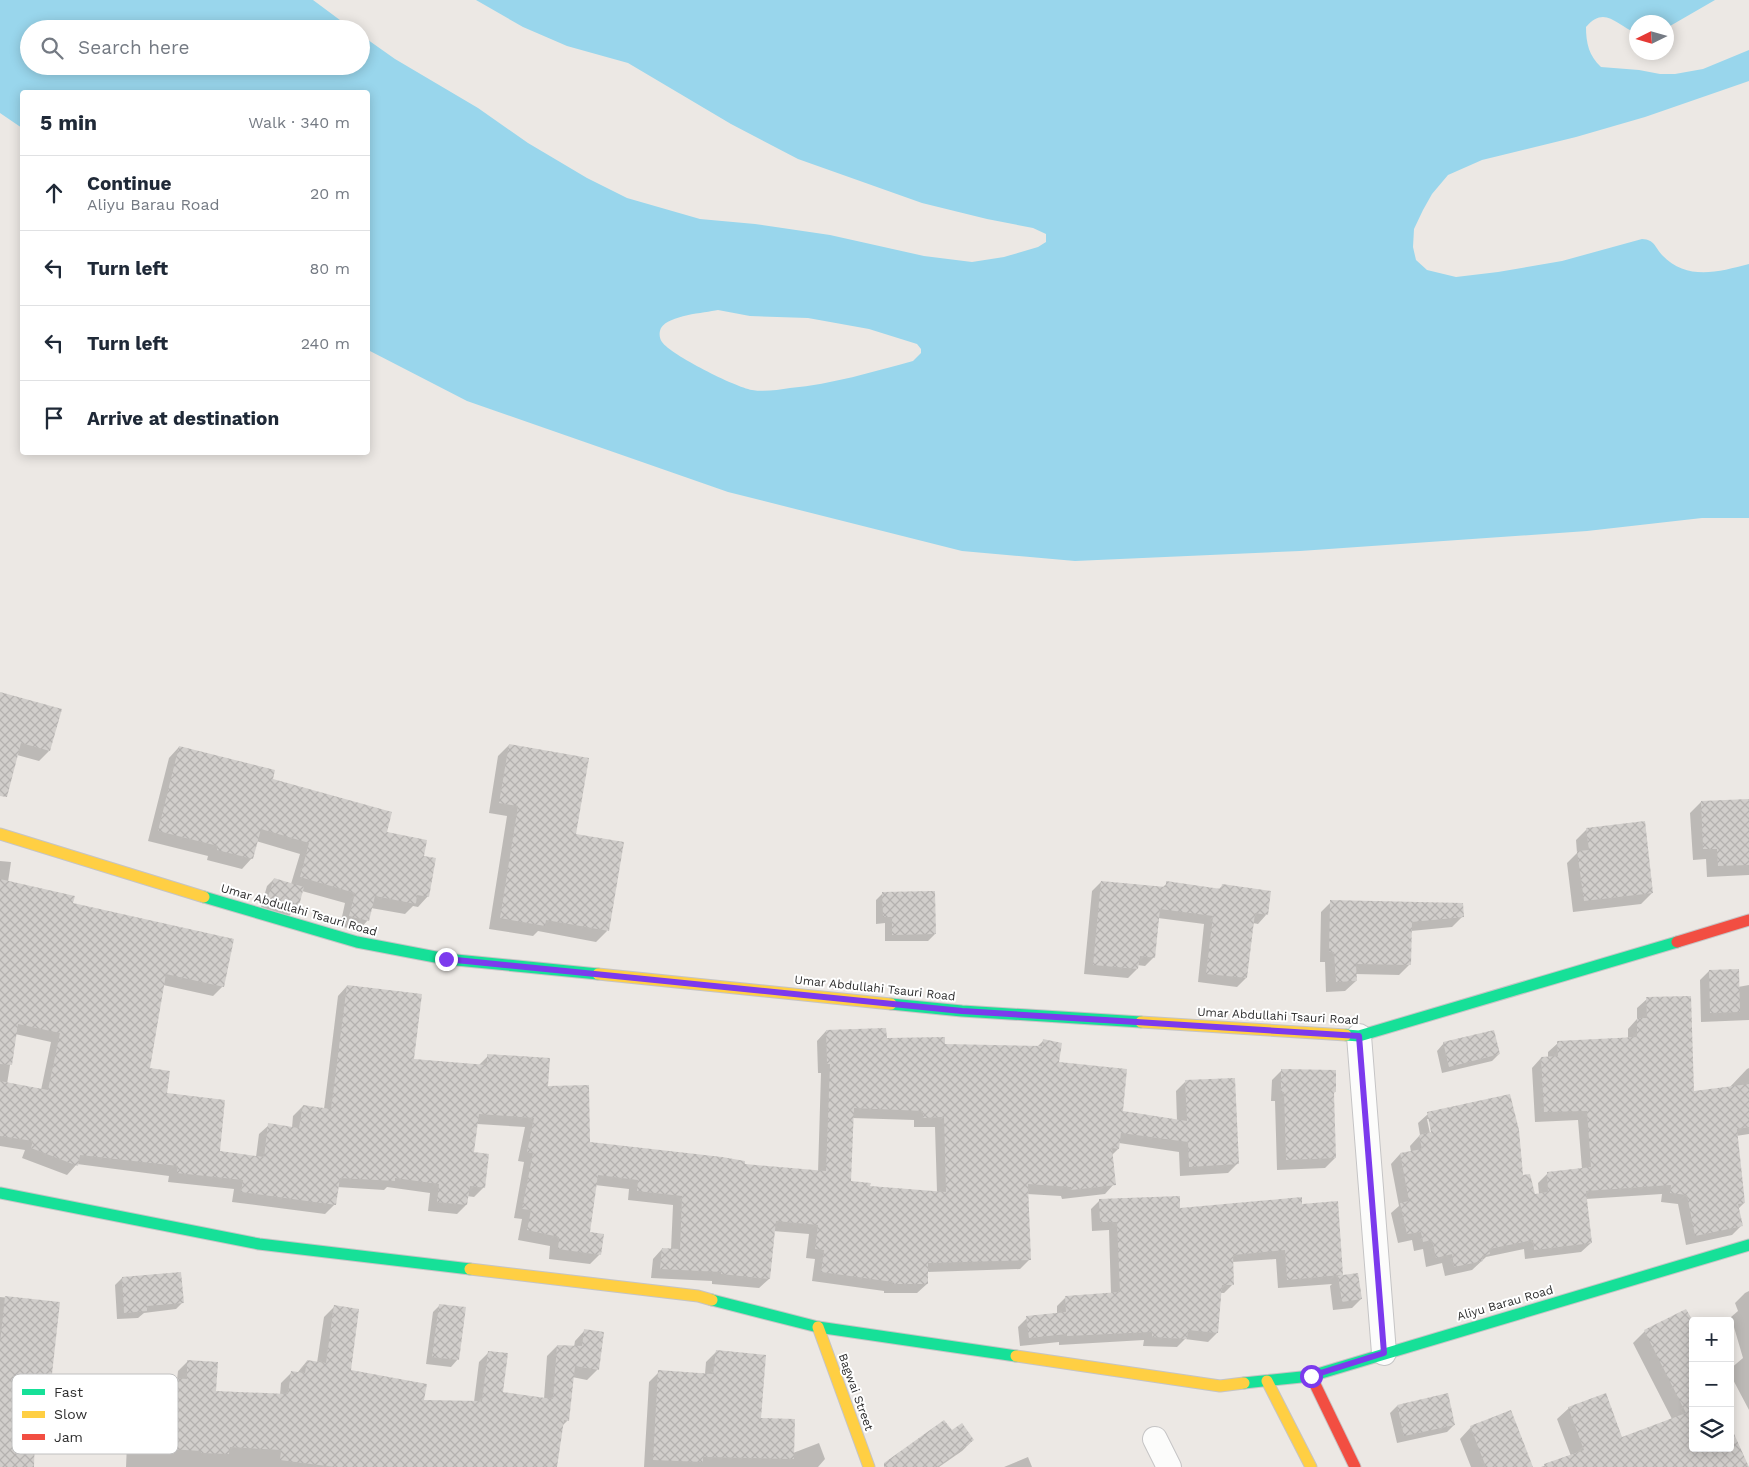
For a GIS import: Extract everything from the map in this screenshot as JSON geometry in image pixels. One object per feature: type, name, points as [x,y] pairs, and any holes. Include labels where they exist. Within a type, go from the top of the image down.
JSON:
[{"type":"street","name":"Umar Abdullahi Tsauri Road","points":[[0,834],[258,914],[357,942],[446,959],[962,1011],[1359,1036],[1749,920]]},
{"type":"street","points":[[1359,1036],[1384,1353]]},
{"type":"street","name":"Aliyu Barau Road","points":[[0,1193],[259,1244],[698,1296],[818,1327],[1220,1386],[1311,1376],[1749,1245]]},
{"type":"street","name":"Bagwai Street","points":[[818,1327],[869,1467]]},
{"type":"street","points":[[1311,1376],[1355,1467]]},
{"type":"street","points":[[1267,1381],[1311,1467]]},
{"type":"street","points":[[1155,1439],[1169,1467]]},
{"type":"water","points":[[0,0],[313,0],[340,20],[20,20],[20,75],[370,75],[370,41],[395,59],[478,108],[528,143],[587,178],[627,198],[700,219],[755,224],[830,235],[924,256],[972,262],[1004,257],[1038,247],[1046,242],[1046,234],[1033,228],[922,203],[798,159],[731,124],[628,63],[567,46],[523,27],[476,0],[1715,0],[1674,24],[1674,15],[1629,15],[1629,30],[1611,19],[1599,18],[1586,27],[1591,54],[1601,67],[1675,74],[1703,69],[1749,50],[1749,81],[1645,117],[1576,137],[1482,160],[1448,175],[1432,194],[1423,210],[1414,229],[1413,247],[1416,260],[1427,270],[1456,277],[1562,261],[1642,239],[1652,242],[1662,255],[1672,263],[1692,271],[1714,272],[1749,264],[1749,518],[1702,518],[1587,531],[1300,551],[1075,561],[962,551],[728,492],[467,401],[370,351],[370,90],[20,90],[20,127],[0,113]],"holes":[[[718,310],[750,316],[808,318],[869,329],[917,344],[921,349],[921,353],[913,361],[852,377],[822,384],[771,391],[757,391],[744,388],[704,370],[677,355],[662,342],[660,337],[661,328],[671,320],[687,315]]]},
{"type":"building","points":[[0,692],[62,709],[50,751],[21,743],[7,797],[0,796]]},
{"type":"building","points":[[509,744],[589,758],[576,834],[624,842],[609,931],[546,920],[545,926],[500,918],[518,806],[499,803]]},
{"type":"building","points":[[179,746],[275,770],[273,779],[392,812],[387,832],[427,840],[424,856],[436,858],[429,897],[417,895],[416,904],[375,896],[369,921],[349,916],[355,893],[300,877],[309,843],[261,829],[253,859],[217,850],[218,846],[158,831]]},
{"type":"building","points":[[1749,799],[1749,865],[1718,866],[1717,849],[1703,849],[1701,801]]},
{"type":"building","points":[[1645,821],[1653,893],[1584,901],[1577,851],[1589,850],[1586,828]]},
{"type":"building","points":[[274,878],[304,887],[298,909],[267,900]]},
{"type":"building","points":[[0,879],[75,896],[73,903],[234,939],[224,987],[166,974],[150,1068],[170,1071],[167,1093],[225,1100],[220,1151],[264,1157],[268,1123],[299,1128],[303,1105],[331,1109],[347,985],[422,994],[414,1059],[487,1065],[487,1054],[550,1058],[548,1086],[589,1085],[590,1142],[722,1157],[745,1161],[745,1164],[826,1171],[830,1064],[827,1064],[826,1030],[886,1028],[887,1038],[945,1037],[945,1044],[1042,1046],[1043,1039],[1062,1043],[1059,1062],[1127,1069],[1123,1111],[1187,1121],[1185,1080],[1235,1078],[1239,1164],[1189,1167],[1188,1142],[1121,1133],[1119,1149],[1112,1148],[1116,1185],[1071,1190],[1071,1187],[1028,1184],[1031,1260],[928,1263],[928,1284],[893,1284],[893,1282],[821,1272],[824,1250],[815,1249],[818,1225],[776,1221],[770,1279],[721,1274],[721,1272],[660,1269],[662,1248],[680,1249],[682,1196],[637,1191],[638,1180],[598,1175],[590,1232],[604,1234],[601,1255],[558,1249],[559,1237],[527,1230],[531,1210],[522,1209],[533,1153],[527,1152],[534,1118],[479,1114],[474,1152],[489,1154],[485,1188],[470,1186],[467,1205],[437,1202],[439,1184],[395,1178],[395,1181],[340,1178],[336,1205],[241,1192],[243,1180],[177,1173],[178,1166],[80,1155],[78,1166],[31,1148],[33,1141],[0,1136],[0,1081],[48,1090],[60,1033],[18,1024],[12,1065],[0,1064]],"holes":[[[854,1108],[923,1111],[923,1118],[944,1117],[946,1192],[870,1186],[871,1183],[851,1181]]]},
{"type":"building","points":[[1101,881],[1166,887],[1166,881],[1221,889],[1222,884],[1271,891],[1268,915],[1255,913],[1247,978],[1206,974],[1213,916],[1160,909],[1155,958],[1140,956],[1138,969],[1093,965]]},
{"type":"building","points":[[935,891],[936,934],[892,935],[892,917],[883,917],[882,892]]},
{"type":"building","points":[[1330,900],[1463,903],[1464,917],[1412,922],[1411,965],[1356,964],[1357,981],[1336,982],[1334,952],[1329,952]]},
{"type":"building","points":[[1739,969],[1740,1012],[1710,1013],[1709,970]]},
{"type":"building","points":[[1691,996],[1694,1091],[1749,1084],[1749,1127],[1737,1129],[1745,1203],[1738,1204],[1743,1226],[1695,1236],[1687,1195],[1670,1193],[1671,1185],[1586,1191],[1592,1243],[1534,1250],[1533,1240],[1489,1249],[1490,1254],[1482,1256],[1483,1261],[1454,1267],[1452,1254],[1436,1258],[1432,1240],[1423,1242],[1421,1232],[1407,1234],[1400,1203],[1409,1201],[1400,1153],[1422,1149],[1419,1135],[1431,1132],[1427,1112],[1510,1094],[1519,1130],[1523,1175],[1530,1174],[1535,1194],[1548,1192],[1547,1172],[1591,1167],[1587,1111],[1544,1112],[1541,1057],[1558,1056],[1557,1041],[1637,1037],[1637,1018],[1647,1018],[1646,997]]},
{"type":"building","points":[[1494,1030],[1500,1054],[1449,1067],[1443,1042]]},
{"type":"building","points":[[1281,1069],[1336,1070],[1336,1092],[1334,1092],[1336,1158],[1286,1160],[1284,1092],[1281,1092]]},
{"type":"building","points":[[1180,1196],[1180,1208],[1302,1197],[1302,1204],[1338,1201],[1343,1275],[1358,1273],[1362,1299],[1342,1302],[1338,1276],[1341,1275],[1287,1280],[1285,1250],[1233,1255],[1234,1285],[1222,1285],[1218,1333],[1188,1330],[1187,1339],[1152,1337],[1152,1332],[1067,1336],[1067,1334],[1029,1338],[1026,1316],[1066,1312],[1065,1296],[1120,1292],[1117,1222],[1100,1222],[1099,1199]]},
{"type":"building","points":[[181,1272],[184,1303],[147,1306],[147,1311],[124,1313],[122,1277]]},
{"type":"building","points":[[5,1296],[60,1302],[52,1374],[12,1374],[12,1454],[34,1454],[34,1467],[0,1467],[0,1343]]},
{"type":"building","points":[[439,1304],[466,1307],[459,1360],[432,1357]]},
{"type":"building","points":[[334,1305],[359,1309],[351,1370],[427,1384],[424,1400],[482,1401],[488,1351],[508,1353],[503,1392],[553,1399],[557,1345],[582,1346],[584,1329],[604,1332],[599,1370],[575,1366],[569,1421],[564,1420],[557,1467],[334,1467],[280,1460],[281,1450],[230,1447],[229,1454],[178,1450],[178,1378],[187,1379],[187,1360],[218,1362],[216,1391],[288,1394],[291,1371],[305,1373],[307,1360],[326,1363]]},
{"type":"building","points":[[1686,1309],[1691,1317],[1689,1317],[1688,1332],[1689,1452],[1734,1452],[1734,1434],[1749,1467],[1545,1467],[1544,1464],[1584,1450],[1568,1407],[1606,1393],[1622,1437],[1686,1413],[1644,1330]]},
{"type":"building","points":[[716,1350],[766,1355],[761,1418],[795,1419],[794,1459],[703,1457],[703,1462],[653,1460],[658,1370],[713,1374]]},
{"type":"building","points":[[1448,1393],[1455,1425],[1404,1436],[1397,1405]]},
{"type":"building","points":[[1511,1410],[1533,1467],[1486,1467],[1470,1426]]},
{"type":"building","points":[[944,1420],[952,1430],[962,1423],[974,1440],[937,1467],[884,1467],[884,1463]]},
{"type":"traffic: fast","points":[[204,897],[357,942],[446,959],[598,974]]},
{"type":"traffic: fast","points":[[1346,1035],[1359,1036],[1677,942]]},
{"type":"traffic: fast","points":[[891,1004],[962,1011],[1141,1022]]},
{"type":"traffic: fast","points":[[0,1193],[259,1244],[470,1269]]},
{"type":"traffic: fast","points":[[1244,1383],[1311,1376],[1749,1245]]},
{"type":"traffic: fast","points":[[712,1300],[818,1327],[1016,1356]]},
{"type":"traffic: slow","points":[[0,834],[204,897]]},
{"type":"traffic: slow","points":[[598,974],[891,1004]]},
{"type":"traffic: slow","points":[[1141,1022],[1346,1035]]},
{"type":"traffic: slow","points":[[470,1269],[698,1296],[712,1300]]},
{"type":"traffic: slow","points":[[818,1327],[869,1467]]},
{"type":"traffic: slow","points":[[1016,1356],[1220,1386],[1244,1383]]},
{"type":"traffic: slow","points":[[1267,1381],[1311,1467]]},
{"type":"traffic: jam","points":[[1677,942],[1749,920]]},
{"type":"traffic: jam","points":[[1311,1376],[1355,1467]]},
{"type":"route","points":[[446,959],[962,1011],[1359,1036],[1384,1353],[1311,1376]]}]
